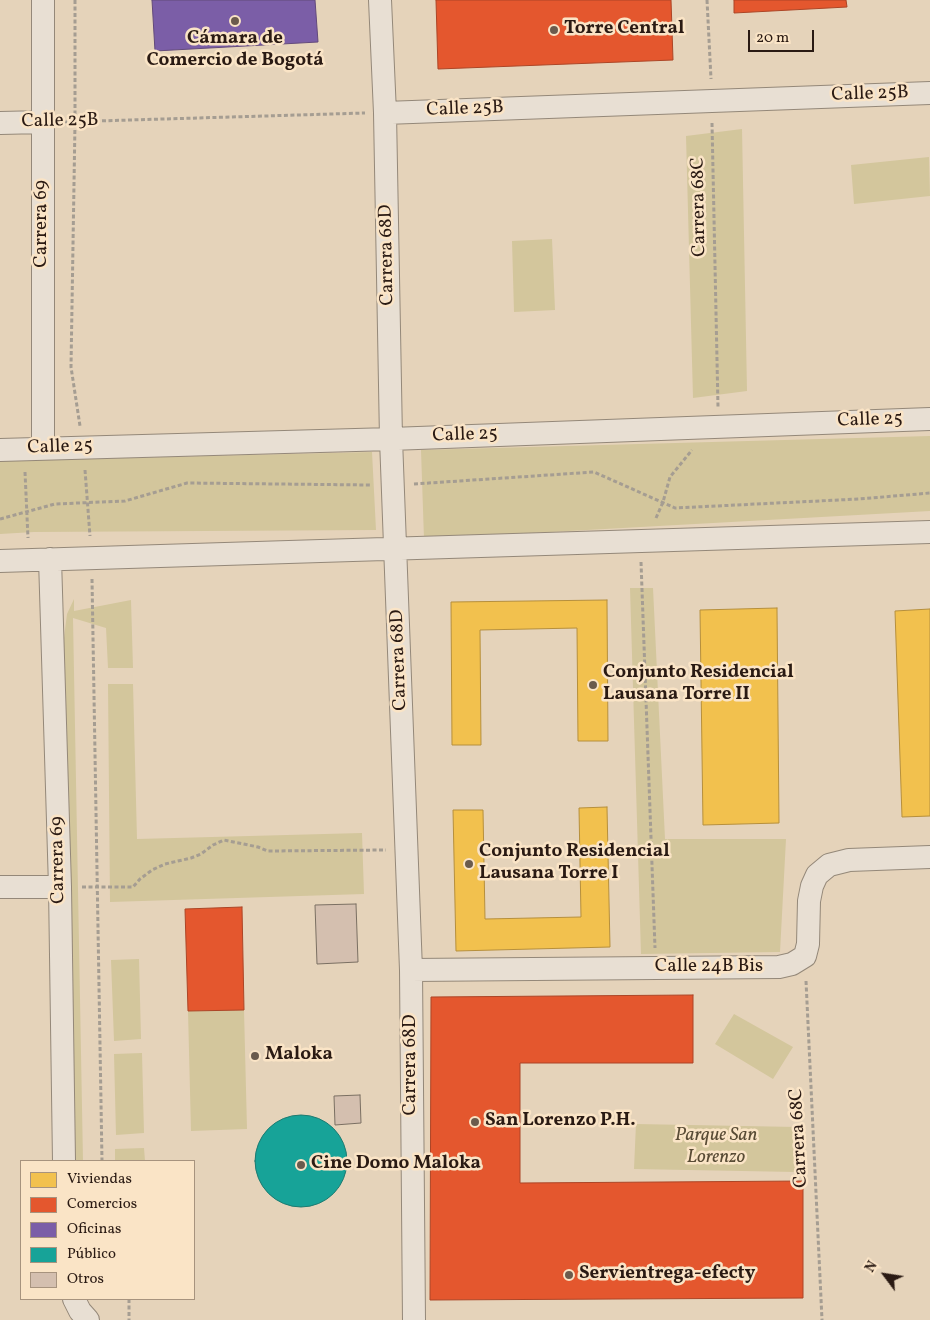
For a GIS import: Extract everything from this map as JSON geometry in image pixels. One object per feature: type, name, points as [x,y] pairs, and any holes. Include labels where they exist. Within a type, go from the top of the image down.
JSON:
[{"type":"street","name":"Carrera 69","points":[[33,449],[43,122],[43,0]]},
{"type":"street","name":"Carrera 68D","points":[[380,0],[385,113],[391,439],[411,970],[414,1320]]},
{"type":"street","name":"Calle 25B","points":[[385,113],[930,92]]},
{"type":"street","name":"Calle 25B","points":[[0,123],[43,122]]},
{"type":"street","name":"Calle 25","points":[[0,450],[391,439],[716,420],[930,419]]},
{"type":"street","points":[[0,561],[930,532]]},
{"type":"street","name":"Carrera 69","points":[[50,559],[60,887],[64,1160]]},
{"type":"street","points":[[805,956],[808,944],[809,901],[812,886],[817,875],[829,865],[849,860],[930,858]]},
{"type":"street","points":[[0,887],[60,887]]},
{"type":"street","name":"Calle 24B Bis","points":[[411,970],[779,967],[792,964],[805,956]]},
{"type":"street","points":[[75,1300],[88,1320]]},
{"type":"path","name":"Carrera 68C","points":[[707,0],[712,101],[716,420]]},
{"type":"path","name":"Calle 25B","points":[[43,122],[385,113]]},
{"type":"path","points":[[656,968],[641,542],[651,530],[663,502],[670,477],[693,449],[710,438],[716,420]]},
{"type":"path","points":[[28,560],[27,512],[33,449]]},
{"type":"path","points":[[0,519],[56,504],[125,501],[187,483],[393,486],[594,472],[675,508],[930,494]]},
{"type":"path","points":[[60,887],[133,887],[152,870],[165,864],[202,854],[213,845],[224,840],[268,851],[407,850]]},
{"type":"path","name":"Carrera 68C","points":[[805,956],[822,1320]]},
{"type":"path","points":[[129,1300],[129,1320]]},
{"type":"green space","points":[[742,129],[747,391],[693,398],[686,136]]},
{"type":"green space","points":[[929,157],[930,196],[854,204],[851,165]]},
{"type":"green space","points":[[552,239],[555,310],[514,312],[512,241]]},
{"type":"green space","points":[[930,436],[930,511],[424,539],[421,450]]},
{"type":"green space","points":[[372,452],[376,530],[34,532],[0,534],[0,461]]},
{"type":"green space","points":[[630,588],[653,588],[665,839],[786,839],[780,952],[641,954]]},
{"type":"green space","points":[[74,599],[74,611],[131,600],[133,668],[108,668],[106,628],[73,618],[83,1160],[74,1160],[63,645],[67,614]]},
{"type":"green space","points":[[108,684],[133,684],[137,839],[362,833],[364,894],[110,902]]},
{"type":"green space","points":[[139,959],[141,1039],[114,1041],[111,960]]},
{"type":"green space","points":[[244,1010],[247,1129],[191,1131],[188,1011]]},
{"type":"green space","points":[[734,1014],[793,1047],[773,1079],[715,1044]]},
{"type":"green space","points":[[142,1053],[144,1133],[116,1135],[114,1054]]},
{"type":"green space","name":"Parque San Lorenzo","points":[[636,1124],[797,1127],[796,1172],[634,1169]]},
{"type":"green space","points":[[144,1148],[145,1160],[115,1160],[115,1149]]},
{"type":"building: Viviendas","name":"Conjunto Residencial Lausana Torre II","points":[[607,600],[608,741],[578,741],[577,628],[480,630],[481,745],[452,745],[451,602]]},
{"type":"building: Viviendas","points":[[777,608],[779,823],[703,825],[700,610]]},
{"type":"building: Viviendas","points":[[930,609],[930,816],[902,817],[895,611]]},
{"type":"building: Viviendas","name":"Conjunto Residencial Lausana Torre I","points":[[607,807],[610,947],[456,951],[453,810],[483,810],[485,919],[581,917],[579,808]]},
{"type":"building: Comercios","name":"Torre Central","points":[[436,0],[671,0],[673,60],[438,69]]},
{"type":"building: Comercios","points":[[734,0],[846,0],[847,7],[734,13]]},
{"type":"building: Comercios","points":[[242,907],[244,1010],[188,1011],[185,909]]},
{"type":"building: Comercios","name":"San Lorenzo P.H.","points":[[693,995],[693,1063],[520,1063],[520,1183],[803,1181],[803,1298],[430,1300],[431,997]]},
{"type":"building: Oficinas","name":"Cámara de Comercio de Bogotá","points":[[152,0],[315,0],[318,42],[155,51]]},
{"type":"building: Público","name":"Cine Domo Maloka","points":[[301,1115],[310,1116],[327,1123],[339,1135],[346,1152],[346,1170],[339,1187],[327,1199],[310,1206],[301,1207],[292,1206],[275,1199],[263,1187],[256,1170],[255,1161],[256,1152],[263,1135],[275,1123],[292,1116]]},
{"type":"building: Otros","points":[[356,904],[358,962],[317,964],[315,905]]},
{"type":"building: Otros","points":[[360,1095],[361,1123],[335,1125],[334,1096]]},
{"type":"place","name":"Cámara de Comercio de Bogotá","points":[[235,21]]},
{"type":"place","name":"Torre Central","points":[[554,30]]},
{"type":"place","name":"Conjunto Residencial Lausana Torre II","points":[[593,685]]},
{"type":"place","name":"Conjunto Residencial Lausana Torre I","points":[[469,864]]},
{"type":"place","name":"Maloka","points":[[255,1056]]},
{"type":"place","name":"San Lorenzo P.H.","points":[[475,1122]]},
{"type":"place","name":"Cine Domo Maloka","points":[[301,1165]]},
{"type":"place","name":"Servientrega-efecty","points":[[569,1275]]}]
